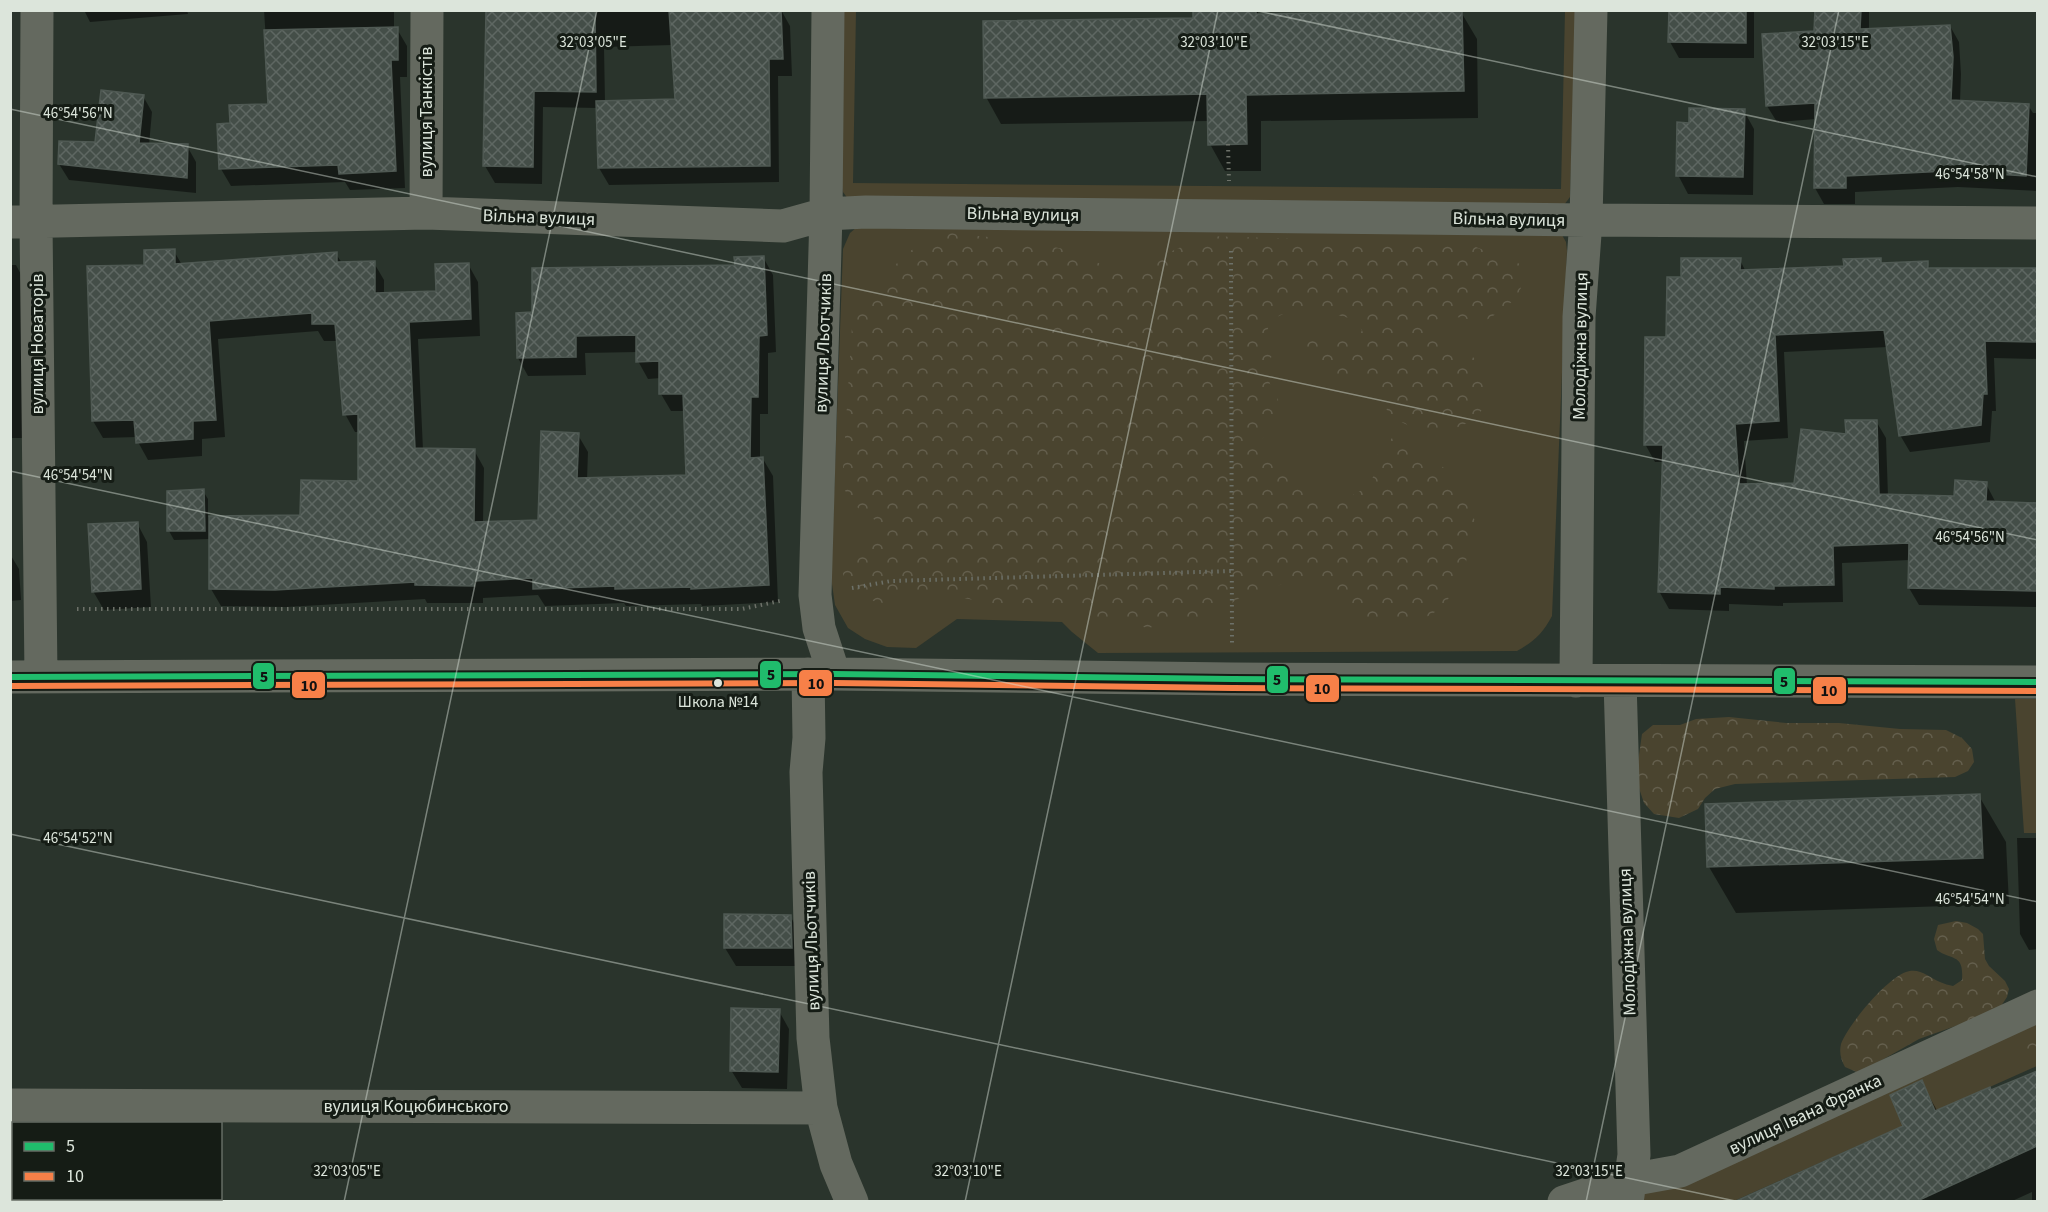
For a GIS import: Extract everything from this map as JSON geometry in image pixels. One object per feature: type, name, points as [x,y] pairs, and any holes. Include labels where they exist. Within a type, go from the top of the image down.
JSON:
[{"type":"street","name":"вулиця Новаторів","points":[[26,677],[39,609],[23,222],[37,10]]},
{"type":"street","name":"вулиця Танкістів","points":[[426,213],[427,10]]},
{"type":"street","name":"вулиця Льотчиків","points":[[828,10],[826,214],[815,595],[821,674],[808,738],[806,772],[813,1038],[820,1108],[836,1164],[852,1202]]},
{"type":"street","name":"Молодіжна вулиця","points":[[1576,681],[1579,317],[1586,220],[1591,10]]},
{"type":"street","name":"Вільна вулиця","points":[[23,222],[426,213],[783,226],[826,214],[866,212],[2037,223]]},
{"type":"street","points":[[26,677],[821,674],[1232,680],[2037,682]]},
{"type":"street","name":"Молодіжна вулиця","points":[[1620,681],[1634,1155],[1628,1191]]},
{"type":"street","name":"вулиця Івана Франка","points":[[1564,1202],[1628,1191],[1680,1172],[2037,1006]]},
{"type":"street","name":"вулиця Коцюбинського","points":[[10,1105],[820,1108]]},
{"type":"path","points":[[1228,144],[1231,215],[1232,680]]},
{"type":"path","points":[[39,609],[742,609],[891,581],[1233,571]]},
{"type":"green space","points":[[842,11],[856,11],[853,183],[1561,189],[1565,11],[1576,11],[1570,197],[1564,205],[848,199],[841,183]]},
{"type":"green space","points":[[857,227],[1562,235],[1567,251],[1552,616],[1538,636],[1517,651],[1098,653],[1062,622],[957,619],[916,648],[887,647],[865,639],[848,628],[835,605],[831,577],[843,249],[850,233]]},
{"type":"green space","points":[[950,233],[1017,240],[1064,249],[1118,271],[1147,267],[1165,254],[1207,236],[1468,244],[1520,264],[1523,274],[1519,292],[1500,312],[1483,322],[1446,315],[1434,321],[1432,332],[1436,337],[1472,356],[1481,369],[1483,378],[1486,397],[1483,408],[1468,423],[1457,427],[1433,431],[1411,427],[1391,415],[1371,381],[1360,376],[1337,379],[1325,375],[1304,352],[1308,342],[1314,336],[1333,339],[1352,337],[1362,331],[1357,321],[1323,313],[1289,312],[1271,320],[1266,334],[1273,351],[1267,372],[1271,388],[1278,399],[1279,414],[1258,445],[1287,478],[1311,494],[1324,499],[1338,499],[1353,495],[1367,486],[1373,477],[1380,445],[1398,435],[1444,468],[1466,498],[1475,521],[1464,571],[1447,601],[1423,619],[1390,624],[1362,622],[1344,609],[1321,583],[1305,576],[1294,578],[1252,598],[1241,597],[1220,611],[1186,623],[1170,623],[1148,628],[1105,619],[1098,620],[1073,605],[1062,603],[995,604],[937,593],[907,594],[883,603],[859,598],[843,574],[845,559],[849,551],[872,542],[882,531],[873,518],[851,501],[842,485],[852,326],[860,309],[870,304],[899,260],[922,242]]},
{"type":"green space","points":[[2015,699],[2037,699],[2037,833],[2024,833]]},
{"type":"green space","points":[[1729,717],[1786,723],[1839,723],[1900,729],[1946,730],[1962,738],[1972,749],[1974,762],[1968,771],[1955,777],[1735,784],[1715,789],[1698,809],[1679,818],[1654,814],[1644,803],[1638,785],[1642,734],[1653,725],[1680,725],[1696,719]]},
{"type":"green space","points":[[1956,921],[1967,923],[1983,934],[1985,959],[2005,981],[2009,989],[2001,1006],[1978,1018],[1919,1039],[1859,1073],[1845,1067],[1840,1050],[1845,1036],[1878,993],[1898,976],[1915,971],[1953,986],[1962,980],[1959,962],[1937,950],[1934,939],[1938,925]]},
{"type":"green space","points":[[2037,1018],[2037,1066],[1734,1201],[1635,1202],[1638,1193]]},
{"type":"green space","points":[[2037,1022],[2037,1060],[2030,1061],[2021,1057],[2016,1049],[2021,1037]]},
{"type":"building","points":[[486,10],[595,10],[596,92],[534,91],[533,167],[483,166]]},
{"type":"building","points":[[669,10],[781,10],[783,59],[769,59],[770,166],[598,168],[596,101],[675,99]]},
{"type":"building","points":[[1193,10],[1256,10],[1256,14],[1462,11],[1464,91],[1246,95],[1247,144],[1208,145],[1207,94],[984,98],[983,21],[1193,18]]},
{"type":"building","points":[[1669,10],[1746,10],[1746,43],[1668,42]]},
{"type":"building","points":[[1815,10],[1861,10],[1860,29],[1950,25],[1953,57],[1951,100],[2029,104],[2026,176],[1948,171],[1846,176],[1846,188],[1814,188],[1815,103],[1766,106],[1762,34],[1814,31]]},
{"type":"building","points":[[398,27],[398,60],[391,60],[396,171],[339,174],[338,165],[219,169],[217,124],[230,123],[229,105],[268,104],[264,30]]},
{"type":"building","points":[[101,90],[144,95],[139,143],[188,144],[187,178],[58,164],[59,141],[95,142]]},
{"type":"building","points":[[1689,108],[1745,109],[1743,177],[1676,176],[1677,122],[1689,123]]},
{"type":"building","points":[[175,249],[175,264],[337,252],[337,262],[375,261],[375,293],[436,291],[435,264],[469,263],[471,319],[409,322],[415,448],[475,449],[474,522],[538,520],[541,431],[579,433],[577,478],[686,475],[683,394],[659,394],[659,361],[636,362],[636,335],[576,336],[576,357],[517,358],[516,313],[532,312],[532,268],[735,265],[734,257],[764,256],[767,335],[759,336],[758,397],[751,397],[750,458],[763,457],[769,585],[691,589],[691,587],[615,589],[615,586],[533,589],[533,578],[474,581],[474,586],[415,585],[415,582],[275,590],[209,589],[209,516],[300,515],[301,480],[358,481],[358,414],[343,415],[335,324],[312,324],[312,313],[209,321],[216,420],[193,421],[193,439],[136,443],[134,420],[92,421],[87,266],[144,265],[144,250]]},
{"type":"building","points":[[1681,258],[1741,258],[1740,270],[1844,266],[1843,259],[1881,258],[1881,263],[1928,261],[1928,268],[2037,268],[2037,342],[1985,341],[1987,394],[1983,394],[1981,425],[1899,436],[1884,330],[1775,335],[1779,421],[1735,424],[1739,484],[1794,483],[1801,429],[1846,434],[1845,420],[1877,420],[1879,494],[1954,496],[1955,480],[1987,482],[1986,501],[2037,503],[2037,591],[1908,588],[1909,543],[1833,546],[1834,585],[1774,586],[1774,589],[1720,587],[1720,594],[1658,592],[1663,445],[1644,445],[1645,337],[1666,337],[1667,277],[1681,277]]},
{"type":"building","points":[[204,489],[205,531],[167,531],[167,491]]},
{"type":"building","points":[[138,522],[141,589],[92,592],[88,524]]},
{"type":"building","points":[[1980,794],[1983,858],[1707,867],[1705,804]]},
{"type":"building","points":[[724,914],[791,915],[792,948],[724,948]]},
{"type":"building","points":[[731,1008],[780,1009],[778,1072],[730,1071]]},
{"type":"building","points":[[2037,1071],[2037,1146],[1915,1202],[1734,1202],[1903,1126],[1890,1095],[1922,1080],[1935,1111],[1990,1087],[1991,1090]]},
{"type":"transit line","name":"5","points":[[10,677],[834,674],[1232,679],[2038,682]]},
{"type":"transit line","name":"10","points":[[10,686],[834,683],[1232,688],[2038,691]]},
{"type":"place","name":"Школа №14","points":[[718,683]]}]
